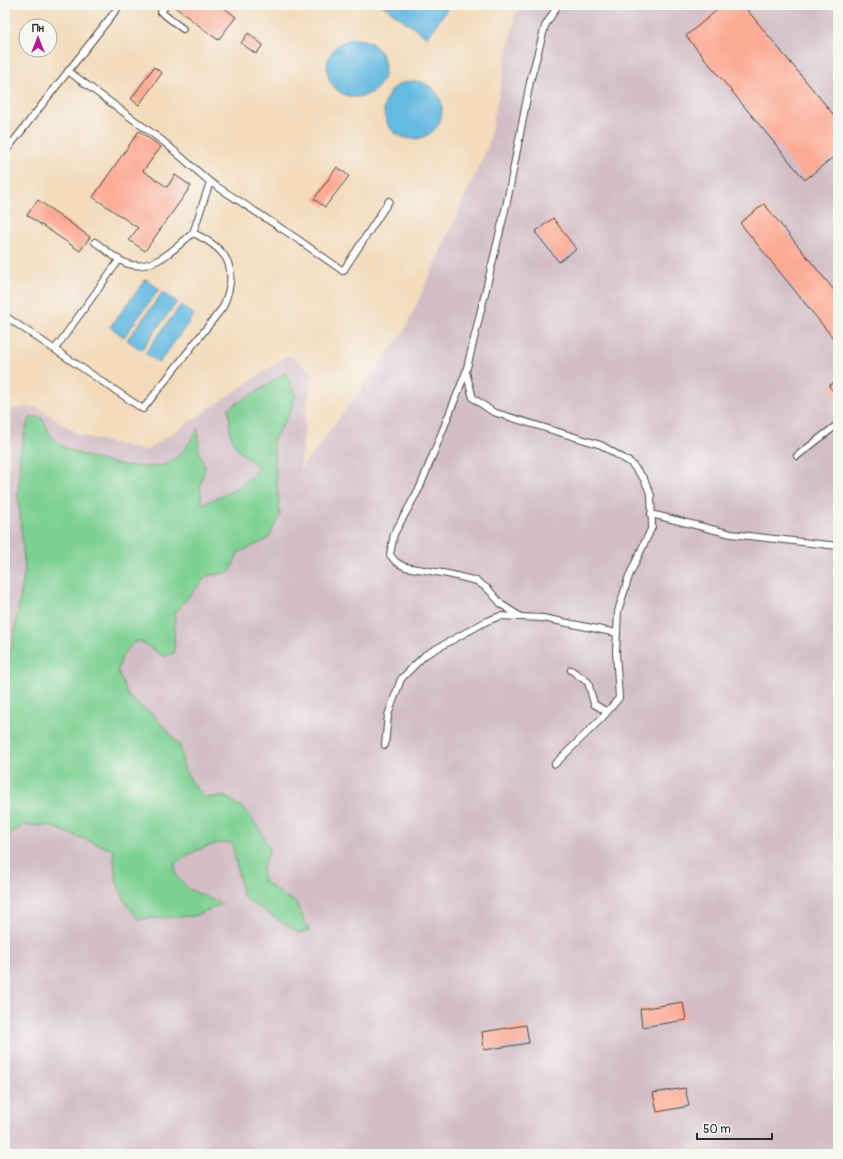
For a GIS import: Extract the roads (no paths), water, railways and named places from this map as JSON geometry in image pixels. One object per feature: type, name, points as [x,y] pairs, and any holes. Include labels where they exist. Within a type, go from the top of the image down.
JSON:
[{"type":"lane","points":[[5,152],[120,5]]},
{"type":"lane","points":[[166,5],[161,12],[183,29]]},
{"type":"lane","points":[[521,617],[502,605],[489,590],[477,581],[448,574],[405,567],[396,562],[390,555],[394,534],[420,487],[466,372],[507,202],[530,82],[545,26],[558,5]]},
{"type":"lane","points":[[68,71],[164,142],[210,182],[293,236],[343,271],[389,201]]},
{"type":"lane","points":[[95,242],[119,260],[129,264],[140,265],[151,263],[163,257],[193,233],[210,182]]},
{"type":"lane","points":[[5,316],[143,409],[223,307],[230,290],[231,271],[223,254],[211,241],[193,233]]},
{"type":"lane","points":[[55,349],[119,260]]},
{"type":"lane","points":[[466,372],[473,398],[493,412],[601,444],[631,463],[644,479],[651,495],[652,527],[629,576],[618,611],[616,652],[619,698],[555,764]]},
{"type":"lane","points":[[797,456],[838,424]]},
{"type":"lane","points":[[651,514],[731,534],[838,546]]},
{"type":"lane","points":[[385,745],[388,715],[400,679],[425,655],[495,618],[500,616],[543,618],[617,633]]},
{"type":"lane","points":[[571,670],[588,682],[594,704],[607,712]]},
{"type":"water","points":[[382,5],[450,5],[427,37]]},
{"type":"water","points":[[356,39],[367,41],[380,52],[383,57],[385,68],[383,79],[372,92],[367,95],[356,97],[345,95],[332,84],[329,79],[327,68],[329,57],[340,44],[345,41]]},
{"type":"water","points":[[413,81],[424,83],[437,94],[440,99],[442,110],[440,121],[429,134],[424,137],[413,139],[402,137],[389,126],[386,121],[384,110],[386,99],[397,86],[402,83]]},
{"type":"water","points":[[146,279],[159,289],[124,337],[110,327]]},
{"type":"water","points":[[163,292],[177,302],[141,350],[127,340]]},
{"type":"water","points":[[181,305],[194,315],[159,363],[145,353]]}]
